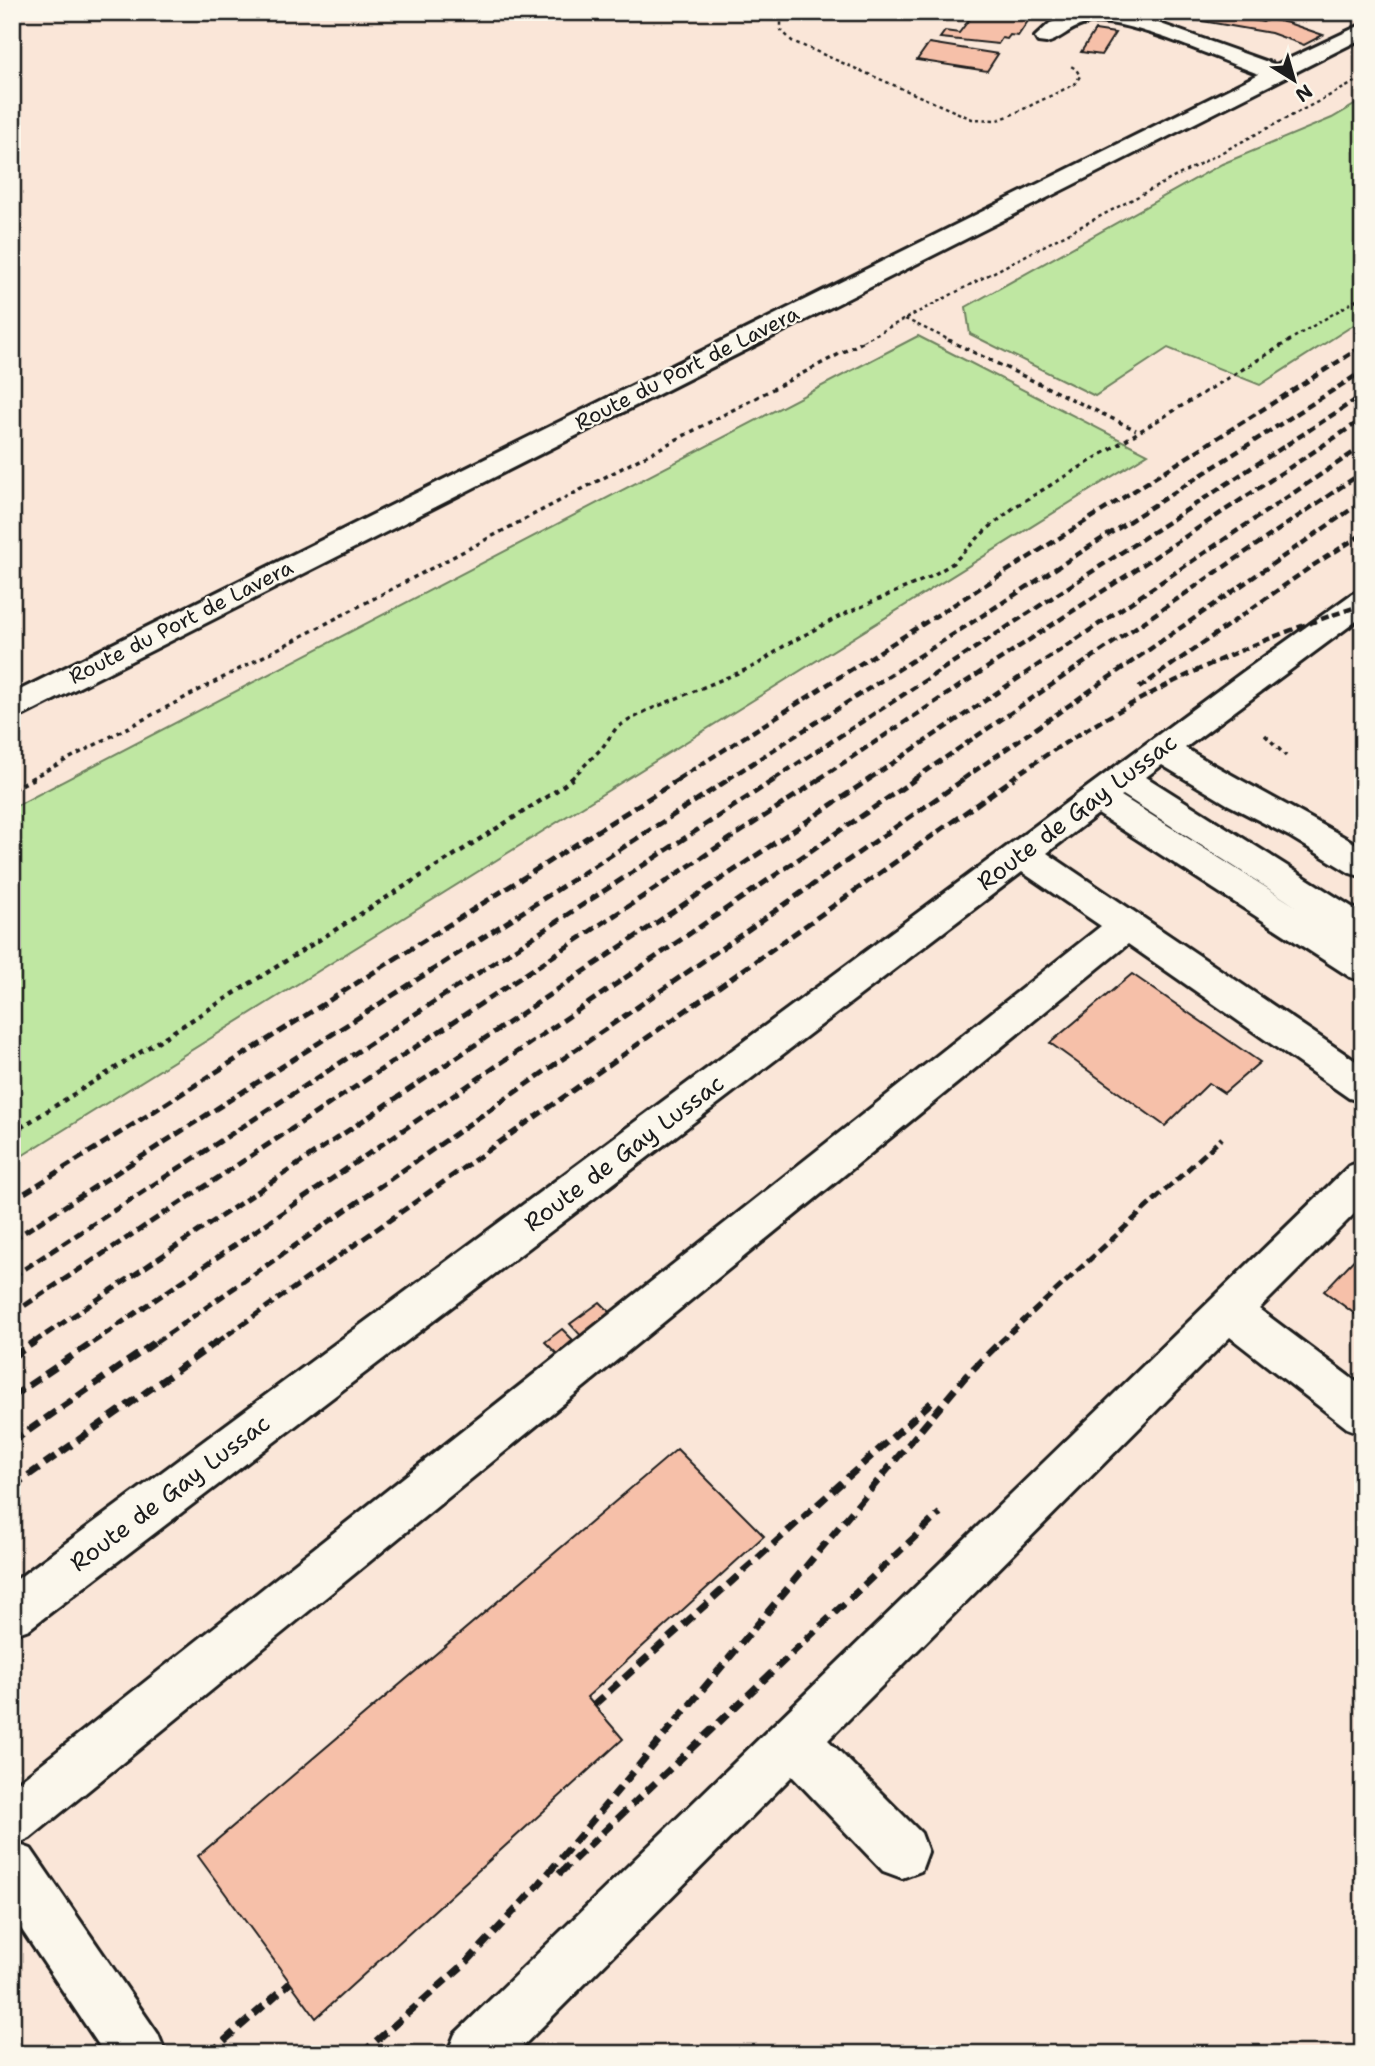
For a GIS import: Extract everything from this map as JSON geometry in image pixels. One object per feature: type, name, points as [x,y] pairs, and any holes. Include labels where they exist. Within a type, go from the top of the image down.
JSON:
[{"type":"street","points":[[1046,37],[1057,27],[1072,21],[1093,16],[1123,17],[1277,73]]},
{"type":"street","name":"Route du Port de Lavera","points":[[12,706],[1363,30]]},
{"type":"street","name":"Route de Gay Lussac","points":[[12,1612],[1161,749],[1363,601]]},
{"type":"street","points":[[1161,749],[1239,796],[1301,827],[1363,864]]},
{"type":"street","points":[[1110,788],[1363,932]]},
{"type":"street","points":[[1110,788],[1363,967]]},
{"type":"street","points":[[1239,796],[1301,848],[1333,869],[1363,881]]},
{"type":"street","points":[[1022,854],[1363,1087]]},
{"type":"street","points":[[12,1820],[1127,925]]},
{"type":"street","points":[[475,2054],[1363,1178]]},
{"type":"street","points":[[1228,1310],[1363,1414]]},
{"type":"street","points":[[792,1740],[902,1852]]},
{"type":"street","points":[[12,1868],[138,2054]]},
{"type":"path","points":[[790,12],[781,21],[781,30],[792,41],[972,119],[983,121],[1009,116],[1075,84],[1080,76],[1076,69],[1059,62]]},
{"type":"path","points":[[12,789],[1363,78]]},
{"type":"path","points":[[12,1133],[553,793],[574,777],[602,748],[617,727],[646,711],[757,665],[784,646],[840,615],[930,577],[953,564],[985,531],[1016,506],[1137,431],[1306,333],[1363,296]]},
{"type":"path","points":[[905,319],[1137,431]]},
{"type":"path","points":[[1265,735],[1286,756]]},
{"type":"shaded area","points":[[12,12],[1363,12],[1363,2054],[12,2054]]},
{"type":"green space","points":[[1363,100],[1363,319],[1260,385],[1168,348],[1095,396],[970,334],[966,307],[1222,164],[1332,118]]},
{"type":"green space","points":[[918,336],[1148,454],[12,1162],[12,808]]},
{"type":"building","points":[[975,12],[1034,12],[1018,36],[1002,38],[998,44],[940,38],[945,31],[959,33]]},
{"type":"building","points":[[1206,12],[1263,22],[1269,19],[1323,35],[1304,45],[1271,33],[1157,13]]},
{"type":"building","points":[[1095,30],[1115,33],[1101,55],[1081,52]]},
{"type":"building","points":[[929,43],[998,54],[987,71],[917,60]]},
{"type":"building","points":[[1132,974],[1260,1062],[1224,1093],[1209,1083],[1165,1126],[1050,1043]]},
{"type":"building","points":[[1363,1250],[1363,1320],[1324,1291]]},
{"type":"building","points":[[600,1302],[615,1317],[585,1340],[570,1324]]},
{"type":"building","points":[[562,1329],[573,1340],[557,1354],[545,1342]]},
{"type":"building","points":[[677,1449],[764,1536],[587,1697],[623,1739],[316,2018],[198,1856]]},
{"type":"railway","points":[[678,779],[1363,346]]},
{"type":"railway","points":[[728,779],[1363,371]]},
{"type":"railway","points":[[774,779],[1363,395]]},
{"type":"railway","points":[[819,779],[1363,419]]},
{"type":"railway","points":[[869,779],[1363,446]]},
{"type":"railway","points":[[914,779],[1363,472]]},
{"type":"railway","points":[[963,779],[1363,501]]},
{"type":"railway","points":[[1139,688],[1312,566],[1363,534]]},
{"type":"railway","points":[[1011,779],[1094,725],[1180,678],[1270,638],[1363,605]]},
{"type":"railway","points":[[12,1201],[681,778]]},
{"type":"railway","points":[[12,1240],[731,778]]},
{"type":"railway","points":[[12,1277],[777,778]]},
{"type":"railway","points":[[12,1314],[822,778]]},
{"type":"railway","points":[[33,1343],[871,778]]},
{"type":"railway","points":[[92,1343],[917,778]]},
{"type":"railway","points":[[155,1343],[966,778]]},
{"type":"railway","points":[[216,1343],[1014,778]]},
{"type":"railway","points":[[999,1343],[1222,1138]]},
{"type":"railway","points":[[12,1397],[94,1341]]},
{"type":"railway","points":[[12,1442],[157,1341]]},
{"type":"railway","points":[[12,1487],[218,1341]]},
{"type":"railway","points":[[12,1357],[33,1343]]},
{"type":"railway","points":[[361,2054],[468,1961],[540,1883],[966,1376],[999,1343]]},
{"type":"railway","points":[[594,1705],[934,1400]]},
{"type":"railway","points":[[559,1874],[940,1513]]},
{"type":"railway","points":[[209,2054],[290,1983]]}]
